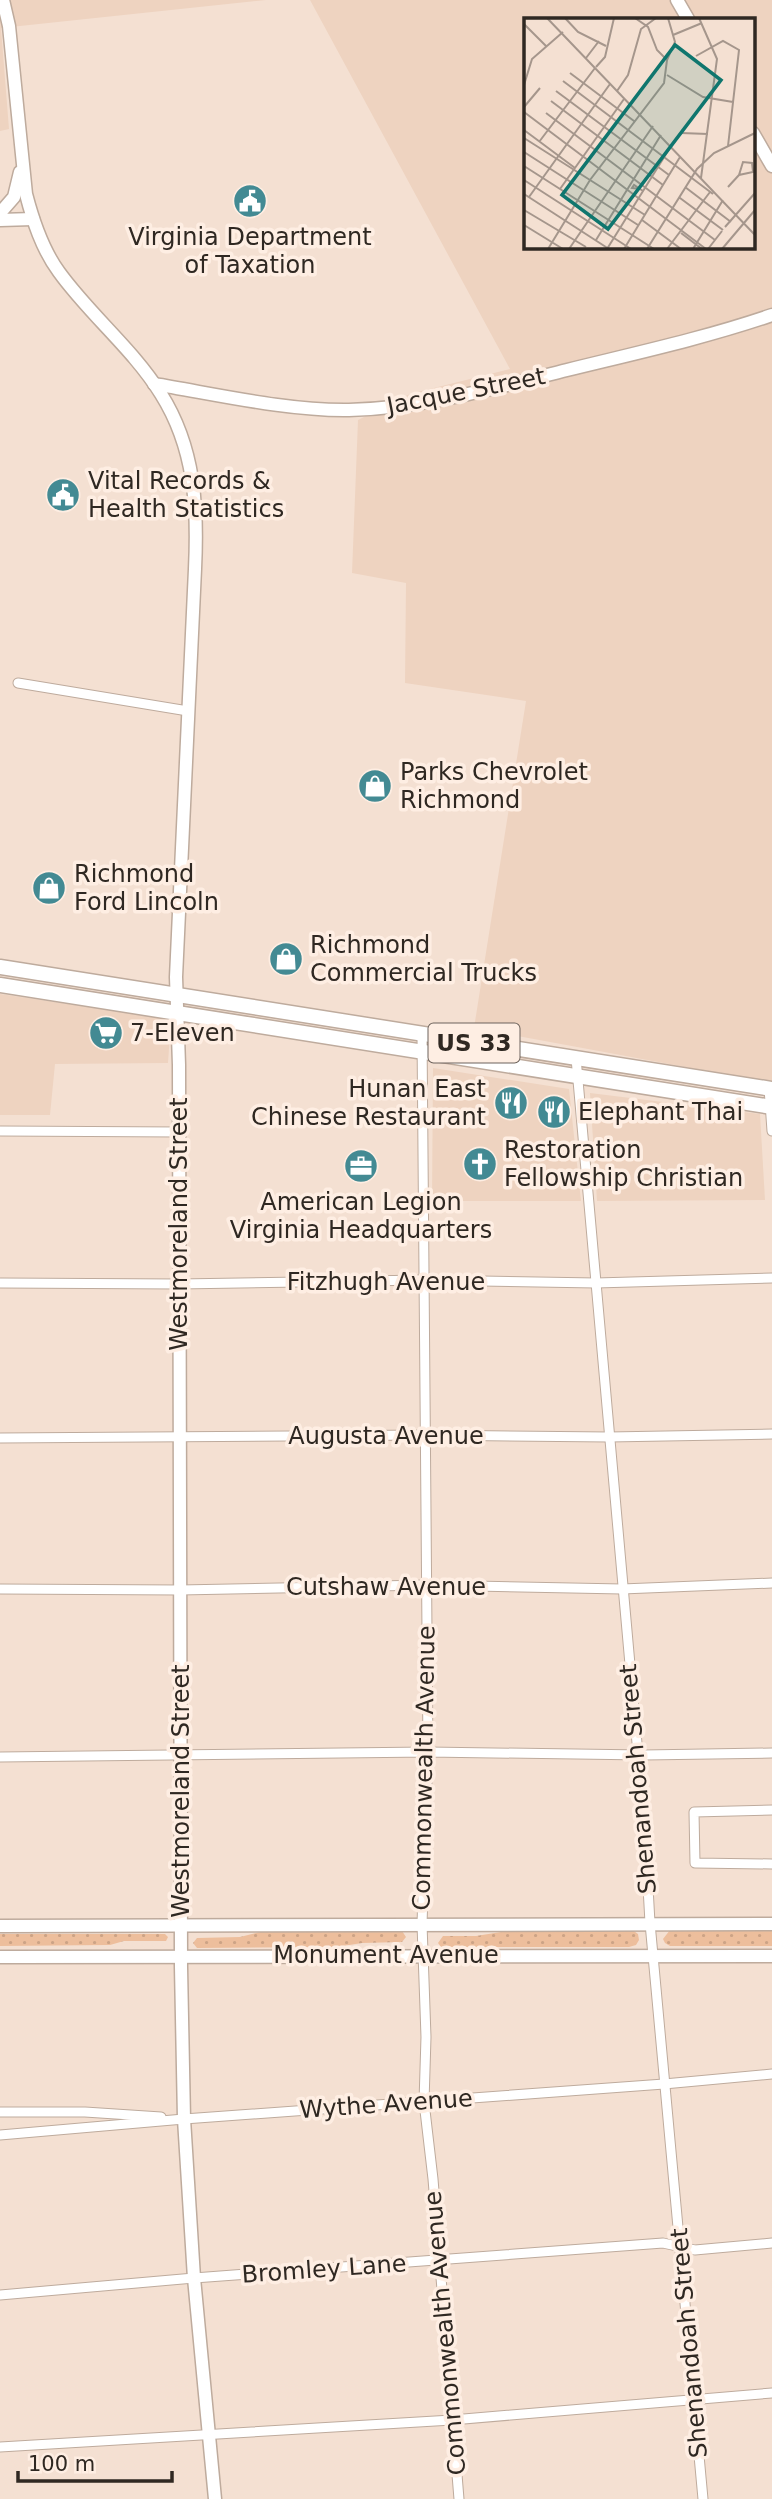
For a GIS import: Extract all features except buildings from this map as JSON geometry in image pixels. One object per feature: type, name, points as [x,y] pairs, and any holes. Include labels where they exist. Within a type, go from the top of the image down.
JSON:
[{"type":"main road","name":"US 33","points":[[0,967],[770,1089]]},
{"type":"main road","name":"US 33","points":[[0,985],[771,1106]]},
{"type":"street","name":"Westmoreland Street","points":[[3,0],[9,26],[22,165],[33,219],[45,249],[59,272],[155,384],[168,405],[191,466],[197,503],[177,995],[181,1956],[184,2119],[194,2278],[215,2499]]},
{"type":"street","points":[[677,0],[687,18]]},
{"type":"street","points":[[754,135],[772,166]]},
{"type":"street","points":[[0,213],[14,197],[22,165]]},
{"type":"street","points":[[0,220],[33,219]]},
{"type":"street","name":"Jacque Street","points":[[155,384],[320,409],[401,406],[433,402],[504,386],[719,332],[772,315]]},
{"type":"street","points":[[18,683],[188,711]]},
{"type":"street","name":"Commonwealth Avenue","points":[[422,1034],[428,1752],[422,1924],[426,2037],[424,2102],[433,2179],[459,2499]]},
{"type":"street","name":"Shenandoah Street","points":[[576,1058],[645,1833],[664,2084],[703,2499]]},
{"type":"street","points":[[770,1089],[772,1131]]},
{"type":"street","points":[[0,1131],[179,1132]]},
{"type":"street","name":"Fitzhugh Avenue","points":[[0,1283],[179,1284],[424,1280],[596,1283],[772,1278]]},
{"type":"street","name":"Augusta Avenue","points":[[0,1438],[425,1435],[609,1437],[772,1434]]},
{"type":"street","name":"Cutshaw Avenue","points":[[0,1589],[180,1590],[426,1585],[622,1588],[772,1583]]},
{"type":"street","points":[[0,1757],[428,1752],[636,1755],[772,1753]]},
{"type":"street","points":[[772,1810],[694,1812],[695,1863],[772,1864]]},
{"type":"street","name":"Monument Avenue","points":[[0,1926],[772,1924]]},
{"type":"street","name":"Monument Avenue","points":[[0,1956],[772,1956]]},
{"type":"street","name":"Wythe Avenue","points":[[0,2135],[772,2074]]},
{"type":"street","points":[[0,2112],[85,2112],[184,2119]]},
{"type":"street","name":"Bromley Lane","points":[[0,2295],[663,2243],[695,2250],[772,2242]]},
{"type":"street","points":[[0,2447],[452,2420],[772,2393]]},
{"type":"shaded area","points":[[0,0],[266,0],[1,28],[9,129],[0,131]]},
{"type":"shaded area","points":[[310,0],[772,0],[772,1083],[474,1028],[526,701],[405,683],[406,583],[352,573],[358,420],[410,394],[510,369]]},
{"type":"shaded area","points":[[0,994],[171,1019],[168,1063],[55,1064],[50,1115],[0,1115]]},
{"type":"shaded area","points":[[433,1068],[569,1089],[581,1201],[432,1201]]},
{"type":"shaded area","points":[[590,1093],[760,1114],[765,1200],[597,1201]]},
{"type":"shaded area","points":[[631,1929],[638,1934],[639,1940],[636,1945],[629,1947],[441,1947],[438,1943],[443,1936],[476,1936],[507,1931]]},
{"type":"shaded area","points":[[772,1929],[772,1946],[670,1946],[663,1939],[670,1930]]},
{"type":"shaded area","points":[[264,1931],[402,1931],[406,1937],[402,1942],[337,1947],[197,1948],[193,1943],[197,1938],[240,1937]]},
{"type":"shaded area","points":[[0,1934],[165,1934],[168,1937],[166,1941],[124,1941],[110,1945],[0,1946]]},
{"type":"place","name":"Virginia Department of Taxation","points":[[250,201]]},
{"type":"place","name":"Vital Records & Health Statistics","points":[[63,495]]},
{"type":"place","name":"Parks Chevrolet Richmond","points":[[375,786]]},
{"type":"place","name":"Richmond Ford Lincoln","points":[[49,888]]},
{"type":"place","name":"Richmond Commercial Trucks","points":[[286,959]]},
{"type":"place","name":"7-Eleven","points":[[106,1033]]},
{"type":"place","name":"Hunan East Chinese Restaurant","points":[[511,1103]]},
{"type":"place","name":"Elephant Thai","points":[[554,1112]]},
{"type":"place","name":"Restoration Fellowship Christian","points":[[480,1164]]},
{"type":"place","name":"American Legion Virginia Headquarters","points":[[361,1166]]}]
